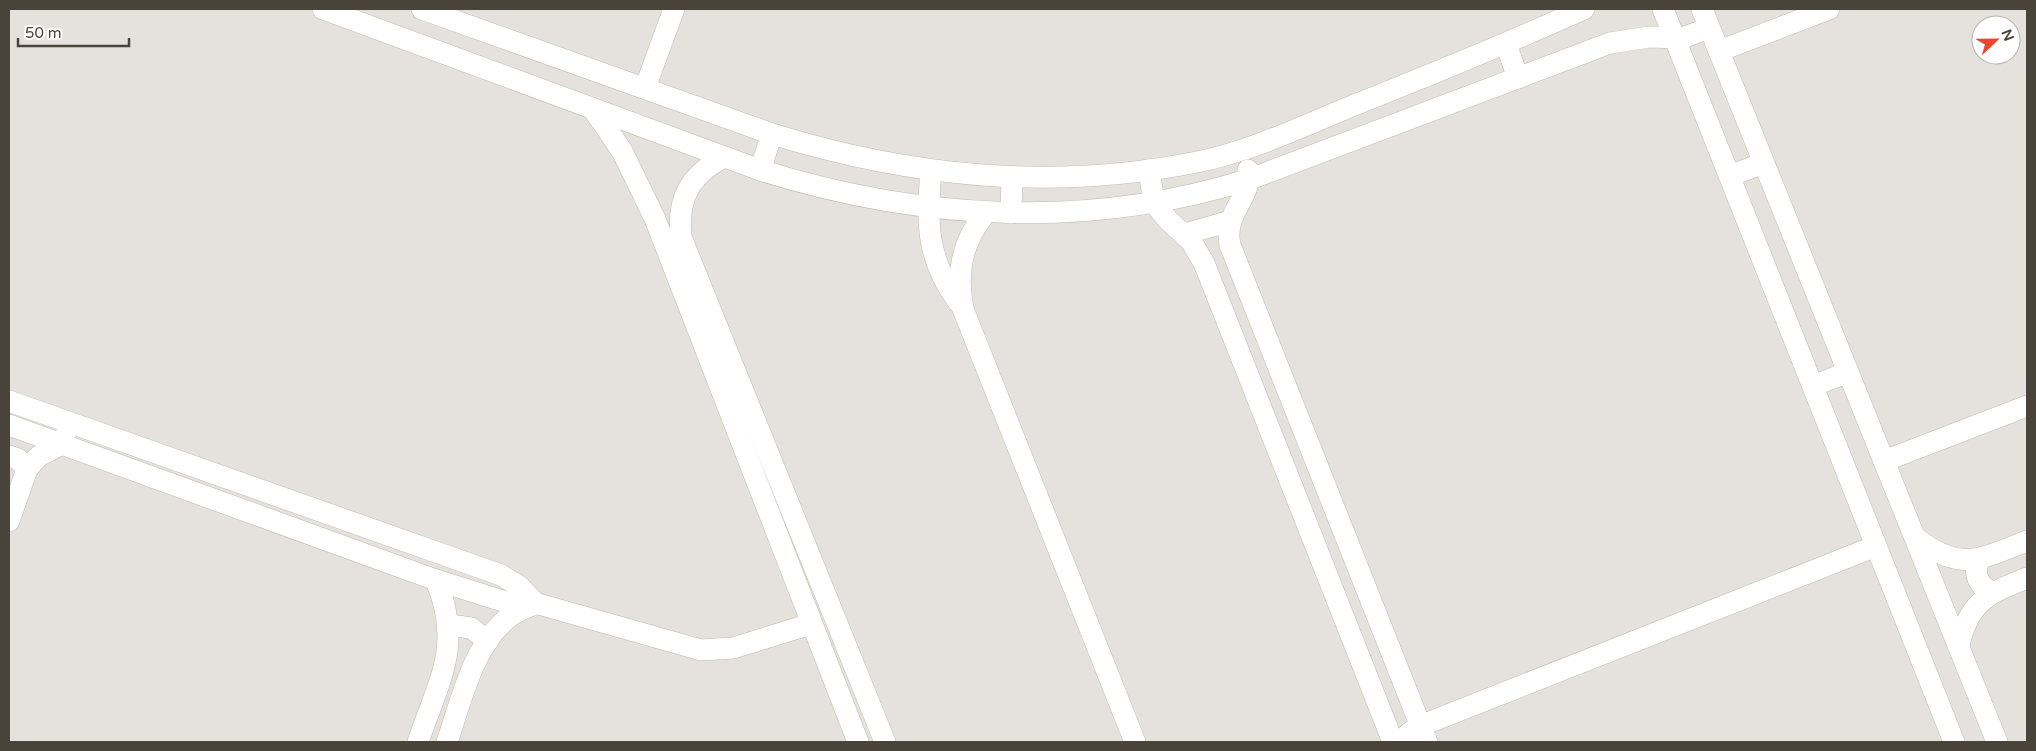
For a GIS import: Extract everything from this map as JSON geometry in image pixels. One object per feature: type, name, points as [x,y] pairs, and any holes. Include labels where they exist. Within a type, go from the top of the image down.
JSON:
[{"type":"street","points":[[325,9],[760,170],[840,193],[928,208],[1012,213],[1069,212],[1154,202],[1216,190],[1623,40],[1649,36],[1675,39],[1710,28]]},
{"type":"street","points":[[422,9],[772,134],[842,154],[932,171],[1012,178],[1104,175],[1149,170],[1198,162],[1244,150],[1506,44],[1584,9]]},
{"type":"street","points":[[645,88],[674,9]]},
{"type":"street","points":[[1664,9],[1954,742]]},
{"type":"street","points":[[1702,9],[1959,645],[1994,741]]},
{"type":"street","points":[[1719,51],[1829,9]]},
{"type":"street","points":[[432,49],[445,17]]},
{"type":"street","points":[[1506,44],[1518,78]]},
{"type":"street","points":[[1397,88],[1409,120]]},
{"type":"street","points":[[593,109],[634,173],[655,219],[684,269],[794,518],[885,742]]},
{"type":"street","points":[[760,170],[772,134]]},
{"type":"street","points":[[1244,150],[1250,179],[1230,221],[1230,244],[1424,734]]},
{"type":"street","points":[[724,157],[697,175],[682,204],[679,220],[684,269],[774,526],[858,742]]},
{"type":"street","points":[[1730,176],[1764,162]]},
{"type":"street","points":[[1149,170],[1154,202],[1168,220],[1185,234],[1200,255],[1393,742]]},
{"type":"street","points":[[932,171],[928,208],[928,230],[932,251],[940,272],[963,309],[1135,742]]},
{"type":"street","points":[[1012,178],[1012,213]]},
{"type":"street","points":[[963,309],[959,282],[964,248],[973,229],[985,212]]},
{"type":"street","points":[[1185,234],[1230,221]]},
{"type":"street","points":[[1220,305],[1250,294]]},
{"type":"street","points":[[1813,386],[1848,372]]},
{"type":"street","points":[[9,401],[501,575],[520,587],[536,603]]},
{"type":"street","points":[[1884,461],[2027,406]]},
{"type":"street","points":[[1269,426],[1298,414]]},
{"type":"street","points":[[9,521],[28,469],[39,456],[62,444],[70,423]]},
{"type":"street","points":[[9,425],[436,580],[506,602],[536,603],[701,650],[734,648],[811,624]]},
{"type":"street","points":[[9,456],[18,459],[28,469]]},
{"type":"street","points":[[774,526],[794,518]]},
{"type":"street","points":[[1915,537],[1945,555],[1979,560],[2027,540]]},
{"type":"street","points":[[1402,742],[1412,730],[1424,734],[1876,546]]},
{"type":"street","points":[[1979,560],[1976,573],[1977,579],[1986,589],[1992,592]]},
{"type":"street","points":[[1959,645],[1970,615],[1992,592],[2027,578]]},
{"type":"street","points":[[418,742],[448,654],[449,625],[445,603],[436,580]]},
{"type":"street","points":[[447,742],[478,655],[510,616],[536,603]]},
{"type":"street","points":[[449,625],[471,628],[488,641]]},
{"type":"shaded area","points":[[9,9],[2027,9],[2027,742],[9,742]]}]
